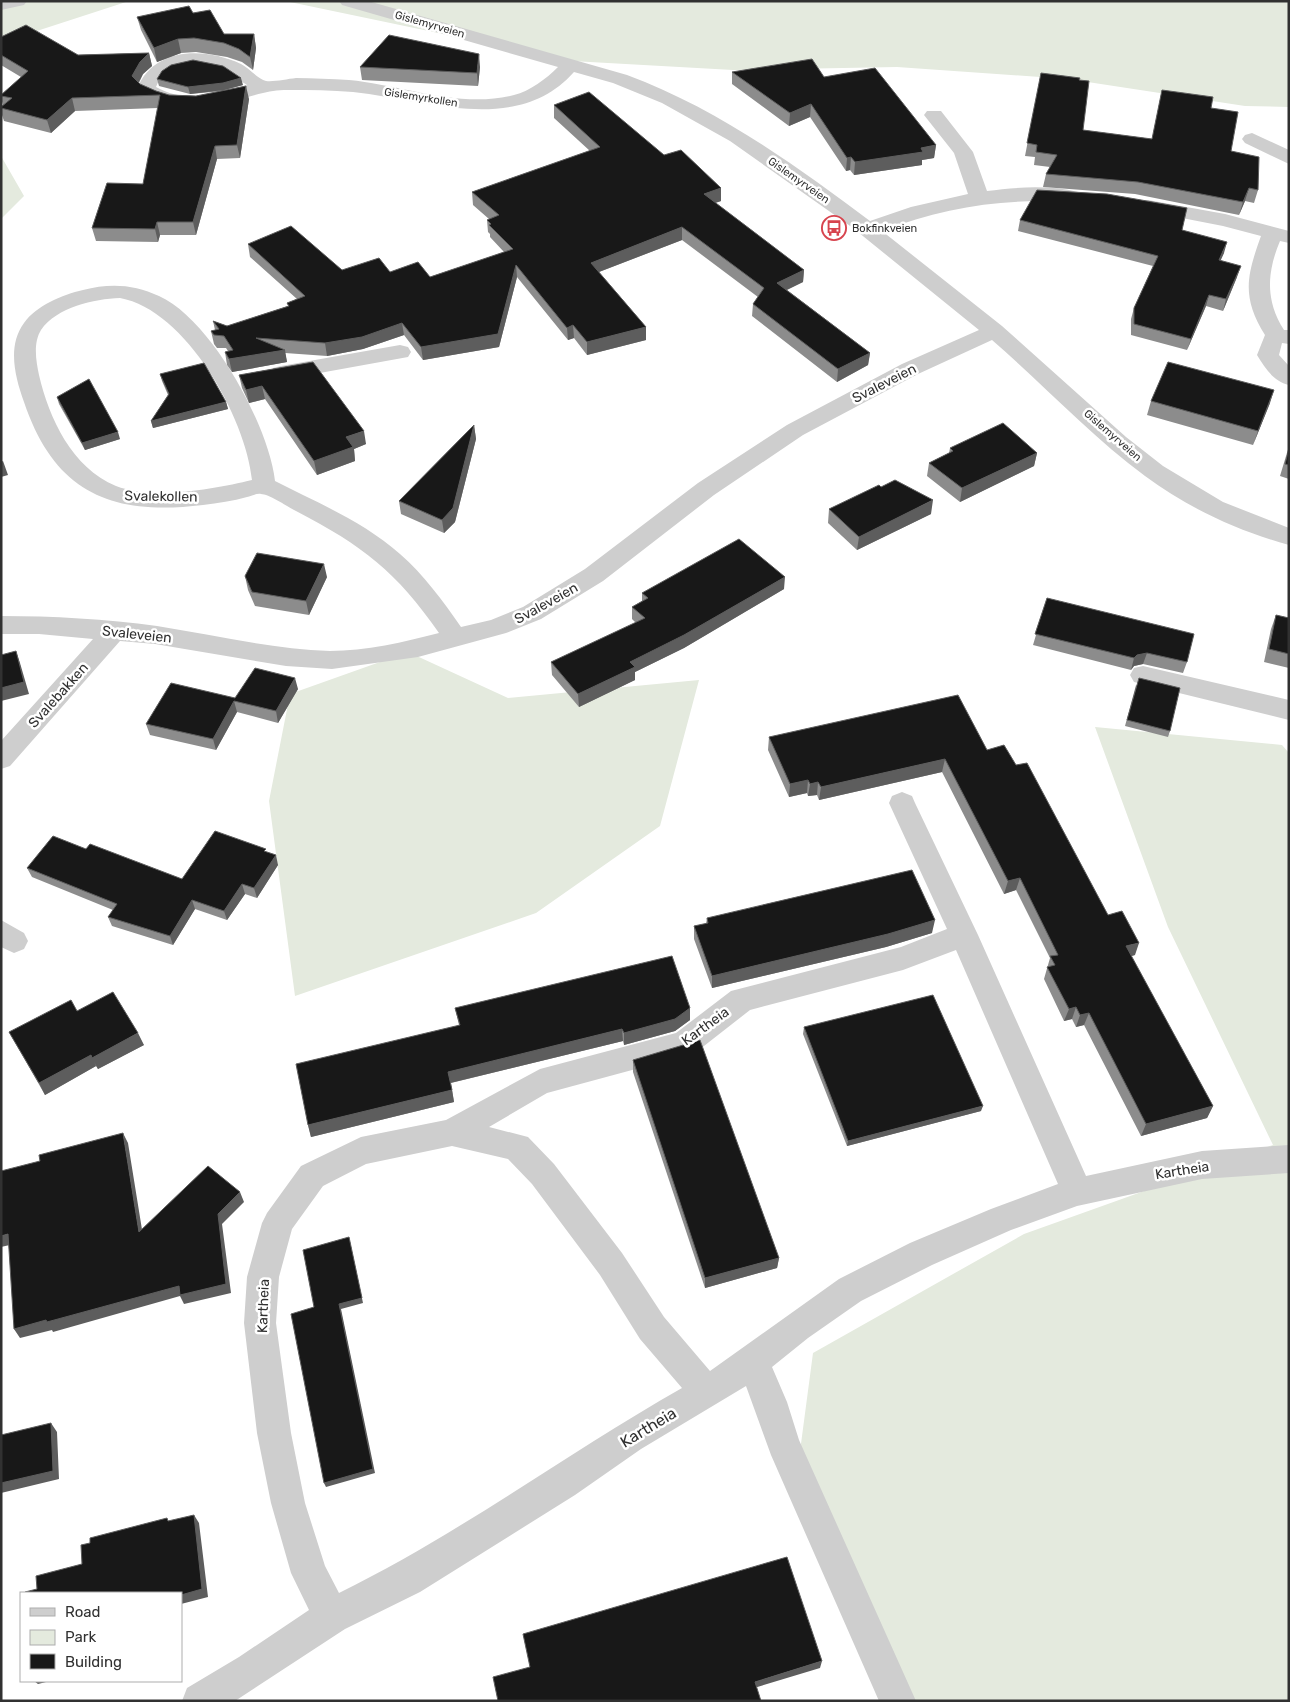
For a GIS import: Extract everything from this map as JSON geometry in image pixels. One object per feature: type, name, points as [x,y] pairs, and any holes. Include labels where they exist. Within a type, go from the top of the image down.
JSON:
[{"type":"street","points":[[1,5],[18,1]]},
{"type":"street","name":"Gislemyrveien","points":[[348,1],[649,89],[700,114],[775,162],[868,228],[994,331],[1127,448],[1172,484],[1231,515],[1289,537]]},
{"type":"street","name":"Gislemyrkollen","points":[[260,87],[232,68],[214,62],[182,59],[156,70],[149,79],[146,90],[160,98],[185,103],[212,101],[260,87],[297,84],[358,87],[478,105],[516,101],[536,92],[565,71],[570,65]]},
{"type":"street","points":[[934,115],[962,152],[979,196]]},
{"type":"street","points":[[1252,139],[1289,158]]},
{"type":"street","points":[[868,228],[911,212],[979,196],[1014,193],[1093,198]]},
{"type":"street","points":[[1131,203],[1224,220],[1280,236],[1260,266],[1260,303],[1264,317],[1283,336],[1272,341],[1268,354],[1278,369],[1289,378]]},
{"type":"street","name":"Svalekollen","points":[[106,290],[145,296],[159,303],[191,332],[218,366],[245,379],[243,415],[264,469],[264,485],[226,494],[178,499],[127,498],[98,488],[76,470],[47,427],[36,404],[28,377],[25,351],[30,330],[46,313],[84,294],[106,290]]},
{"type":"street","name":"Svaleveien","points":[[1,625],[39,625],[155,635],[286,657],[332,660],[377,655],[497,627],[532,613],[594,575],[706,489],[794,430],[910,369],[994,331]]},
{"type":"street","points":[[245,379],[400,352]]},
{"type":"street","points":[[264,485],[350,531],[381,552],[428,599],[455,638]]},
{"type":"street","name":"Svalebakken","points":[[1,759],[114,632]]},
{"type":"street","points":[[1143,675],[1289,710]]},
{"type":"street","points":[[902,803],[964,935],[1076,1192]]},
{"type":"street","name":"Kartheia","points":[[332,1616],[310,1573],[288,1503],[274,1433],[260,1323],[262,1277],[278,1223],[312,1176],[361,1151],[452,1132],[540,1082],[685,1044],[741,1000],[904,958],[964,935]]},
{"type":"street","name":"Kartheia","points":[[452,1132],[517,1147],[543,1174],[606,1257],[652,1328],[707,1392]]},
{"type":"street","name":"Kartheia","points":[[200,1701],[252,1670],[332,1616],[407,1579],[563,1482],[629,1437],[707,1392],[753,1362],[796,1327],[850,1290],[921,1254],[1002,1219],[1076,1192],[1202,1165],[1289,1159]]},
{"type":"street","points":[[753,1362],[770,1402],[783,1443],[898,1701]]},
{"type":"green space","points":[[1,1],[160,1],[126,2],[6,41],[1,51]]},
{"type":"green space","points":[[285,1],[1289,1],[1289,107],[1245,106],[1068,79],[897,67],[733,70],[572,61]]},
{"type":"green space","points":[[1,156],[24,196],[1,219]]},
{"type":"green space","points":[[408,652],[508,698],[699,680],[660,826],[536,913],[295,996],[269,801],[290,694]]},
{"type":"green space","points":[[1095,727],[1282,745],[1289,753],[1289,1701],[895,1701],[795,1489],[813,1353],[1024,1234],[1273,1145],[1168,927]]},
{"type":"building","points":[[189,6],[193,13],[210,10],[224,34],[254,34],[250,57],[239,49],[224,43],[194,38],[178,39],[154,48],[137,17]]},
{"type":"building","points":[[26,25],[78,55],[149,53],[140,62],[132,76],[140,84],[169,95],[196,96],[246,86],[237,145],[215,146],[193,222],[157,222],[155,229],[92,228],[107,183],[143,184],[160,95],[72,98],[47,120],[1,108],[12,98],[1,95],[28,71],[1,55],[1,37]]},
{"type":"building","points":[[389,35],[479,54],[477,73],[360,67]]},
{"type":"building","points":[[812,59],[824,77],[875,68],[936,145],[921,148],[923,152],[855,162],[851,157],[847,158],[811,104],[790,113],[732,72]]},
{"type":"building","points":[[193,60],[223,66],[241,78],[223,83],[188,87],[157,79],[162,71],[171,65]]},
{"type":"building","points":[[1041,73],[1089,81],[1083,130],[1152,139],[1162,90],[1213,97],[1211,108],[1238,112],[1231,151],[1259,157],[1258,190],[1249,188],[1243,202],[1138,182],[1046,174],[1057,155],[1036,152],[1037,145],[1027,143]]},
{"type":"building","points":[[589,92],[664,155],[681,150],[721,188],[704,194],[804,270],[777,283],[870,353],[838,369],[753,304],[764,288],[682,227],[591,263],[646,327],[587,342],[573,325],[567,328],[516,265],[498,334],[421,347],[402,323],[362,337],[325,343],[256,338],[285,350],[229,359],[225,352],[233,350],[224,336],[214,335],[211,331],[219,329],[213,321],[227,326],[289,306],[287,303],[305,296],[248,244],[291,226],[342,270],[379,258],[390,272],[418,262],[430,277],[513,249],[489,225],[491,224],[487,220],[499,215],[472,192],[600,147],[554,105]]},
{"type":"building","points":[[1037,190],[1107,194],[1187,208],[1182,230],[1227,242],[1219,260],[1241,266],[1226,299],[1209,295],[1191,339],[1134,324],[1134,308],[1158,256],[1020,220]]},
{"type":"building","points":[[313,362],[364,431],[346,437],[353,447],[314,461],[262,386],[246,390],[239,375]]},
{"type":"building","points":[[1168,362],[1274,390],[1258,431],[1151,401]]},
{"type":"building","points":[[204,363],[226,402],[151,421],[169,394],[160,374]]},
{"type":"building","points":[[89,379],[118,432],[82,443],[57,397]]},
{"type":"building","points":[[1003,423],[1037,453],[962,488],[929,463],[953,451],[950,448]]},
{"type":"building","points":[[474,425],[453,508],[442,520],[399,501]]},
{"type":"building","points":[[1289,449],[1289,465],[1285,464]]},
{"type":"building","points":[[895,480],[933,500],[859,537],[829,509],[879,485],[881,487]]},
{"type":"building","points":[[739,539],[785,577],[684,635],[630,662],[635,667],[578,694],[551,662],[645,618],[632,607],[648,598],[642,593]]},
{"type":"building","points":[[257,553],[324,564],[306,601],[252,592],[245,576]]},
{"type":"building","points":[[1047,598],[1194,634],[1187,662],[1147,653],[1137,655],[1134,658],[1035,634]]},
{"type":"building","points":[[1276,615],[1289,618],[1289,654],[1269,649]]},
{"type":"building","points":[[16,651],[24,682],[1,688],[1,655]]},
{"type":"building","points":[[255,668],[295,678],[276,711],[234,701],[213,739],[146,724],[171,683],[235,698]]},
{"type":"building","points":[[1139,678],[1180,688],[1170,731],[1127,720]]},
{"type":"building","points":[[958,695],[987,750],[1004,745],[1016,765],[1027,763],[1108,915],[1122,911],[1139,943],[1126,946],[1213,1106],[1146,1124],[1089,1013],[1080,1015],[1076,1007],[1069,1009],[1047,967],[1055,965],[1050,956],[1058,955],[1020,878],[1008,881],[945,759],[821,787],[818,782],[810,784],[808,780],[790,784],[769,737]]},
{"type":"building","points":[[215,831],[266,849],[264,851],[276,855],[254,888],[242,884],[224,911],[192,900],[170,936],[108,917],[117,904],[27,868],[53,836],[86,849],[90,844],[182,879]]},
{"type":"building","points":[[912,870],[935,920],[888,934],[712,976],[694,926],[708,923],[707,918]]},
{"type":"building","points":[[672,956],[690,1008],[675,1019],[624,1033],[622,1029],[448,1072],[452,1090],[308,1125],[296,1064],[460,1025],[455,1008]]},
{"type":"building","points":[[113,992],[138,1033],[92,1058],[91,1055],[39,1083],[9,1032],[71,1000],[77,1011]]},
{"type":"building","points":[[933,995],[983,1106],[848,1141],[804,1027]]},
{"type":"building","points":[[700,1040],[779,1258],[705,1278],[633,1060]]},
{"type":"building","points":[[123,1133],[139,1232],[208,1166],[240,1192],[218,1214],[226,1284],[180,1295],[179,1286],[47,1322],[46,1320],[14,1329],[8,1234],[1,1236],[1,1171],[40,1161],[39,1155]]},
{"type":"building","points":[[349,1237],[362,1298],[339,1304],[373,1469],[324,1483],[291,1314],[314,1307],[303,1250]]},
{"type":"building","points":[[51,1423],[53,1471],[1,1483],[1,1435]]},
{"type":"building","points":[[194,1515],[202,1589],[182,1595],[182,1592],[25,1592],[37,1589],[36,1576],[82,1564],[81,1545],[90,1543],[90,1538],[167,1518],[168,1521]]},
{"type":"building","points":[[787,1557],[822,1661],[755,1682],[761,1701],[498,1701],[493,1677],[530,1667],[523,1634]]},
{"type":"place","name":"Bokfinkveien","points":[[834,228]]}]
